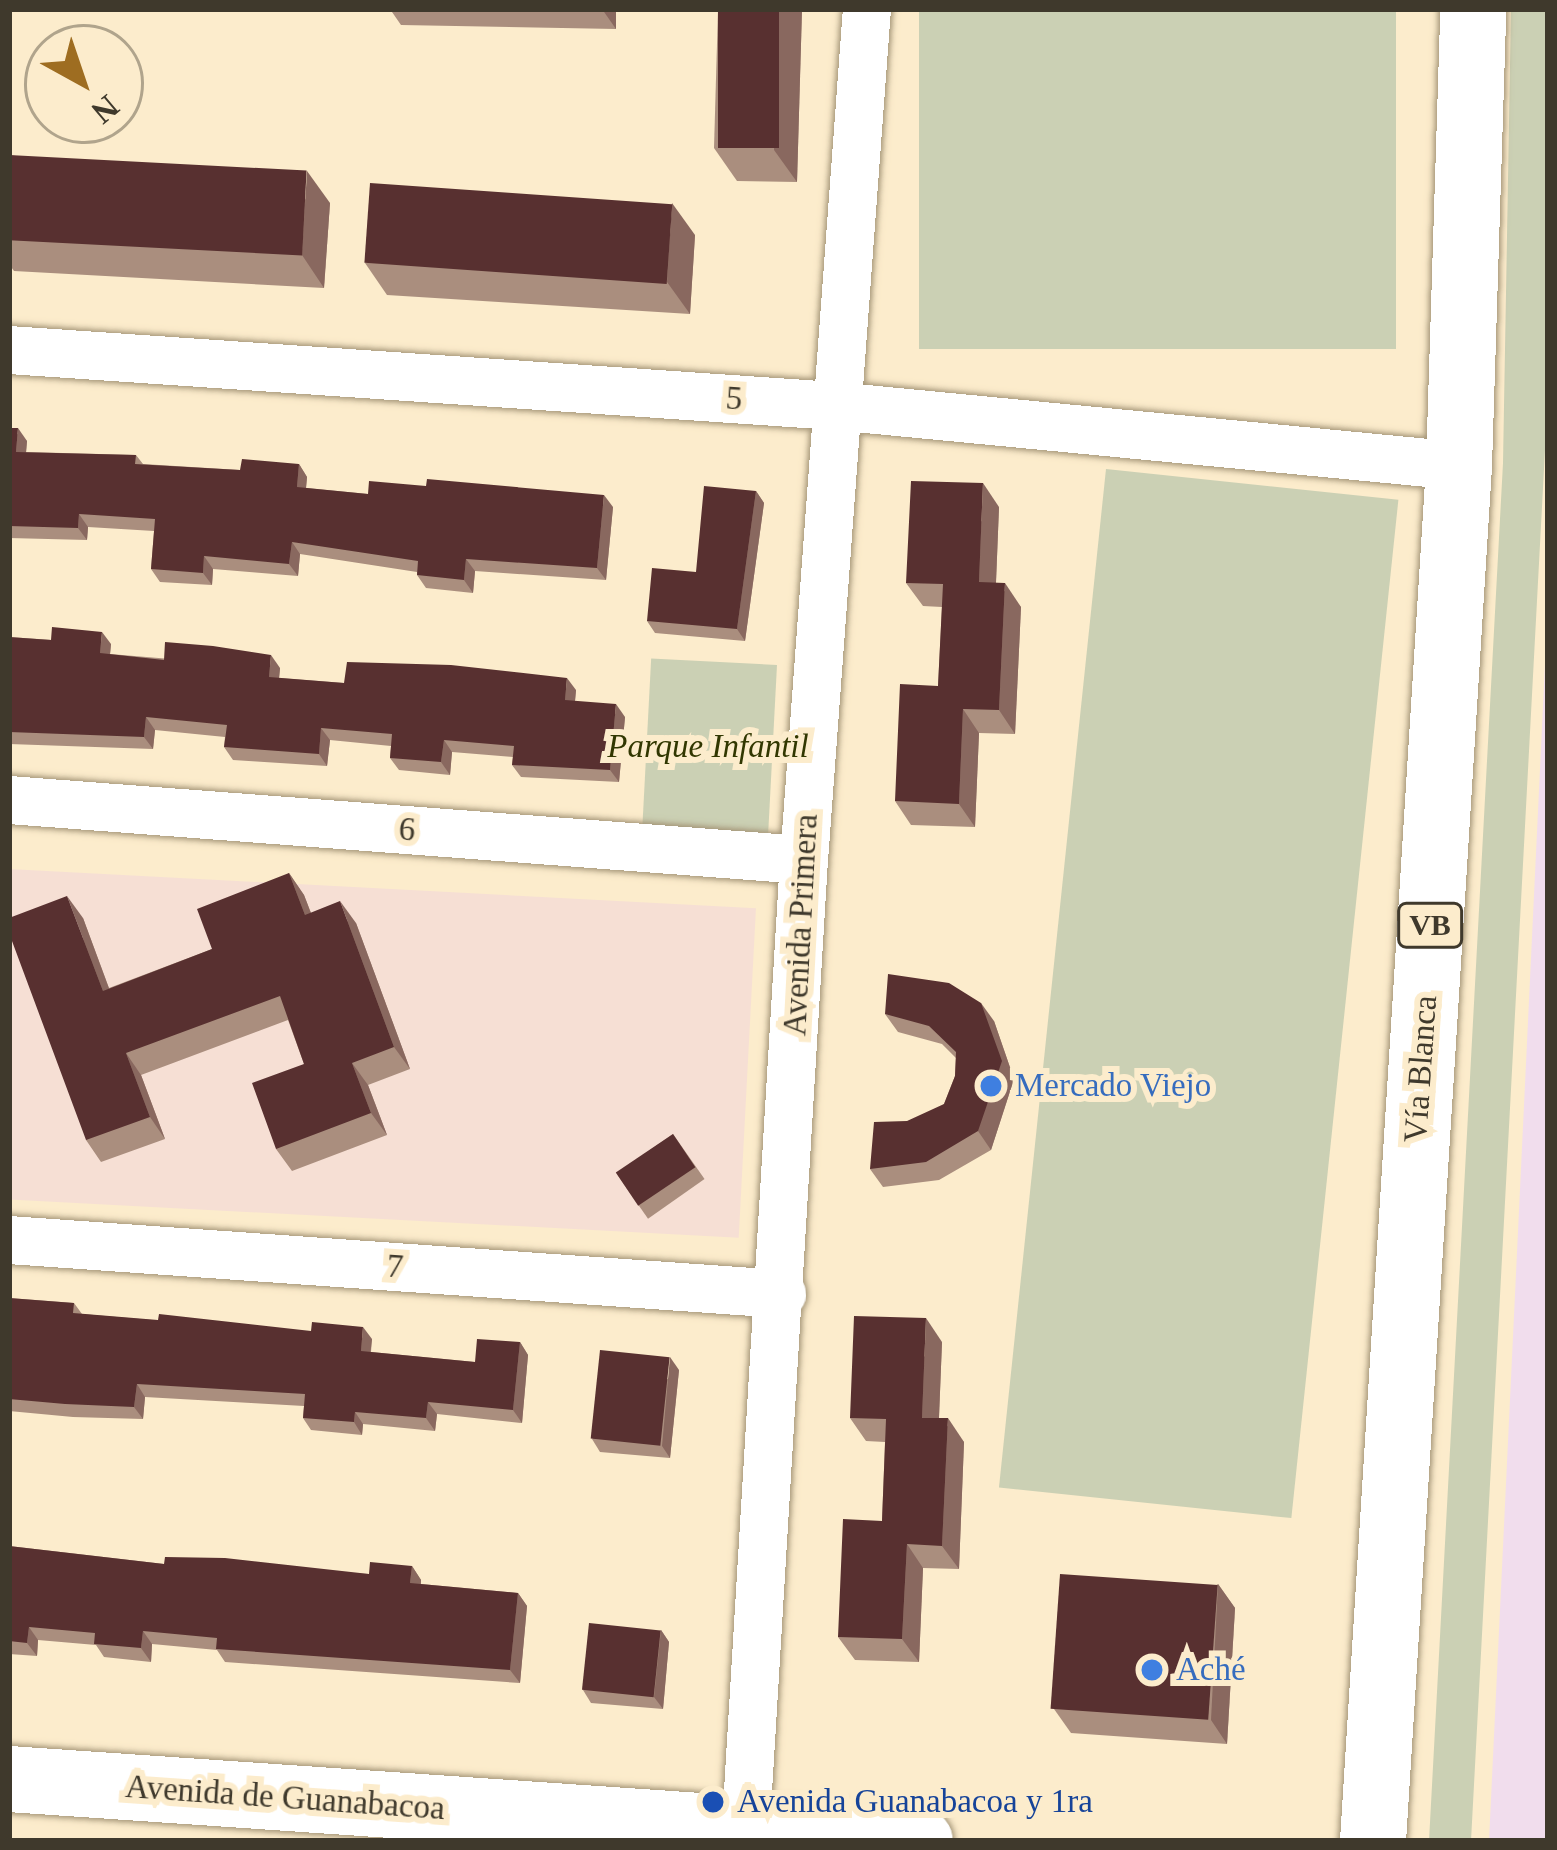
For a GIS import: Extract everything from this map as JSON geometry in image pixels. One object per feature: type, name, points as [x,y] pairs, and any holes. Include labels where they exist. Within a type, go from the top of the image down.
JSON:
[{"type":"main road","name":"Vía Blanca","points":[[1373,1841],[1459,466],[1473,9]]},
{"type":"main road","name":"Avenida de Guanabacoa","points":[[9,1779],[746,1836],[920,1841]]},
{"type":"street","name":"Avenida Primera","points":[[746,1836],[782,1294],[804,860],[867,9]]},
{"type":"street","name":"5","points":[[9,350],[835,406],[1459,466]]},
{"type":"street","name":"6","points":[[9,800],[804,860]]},
{"type":"street","name":"7","points":[[9,1240],[782,1294]]},
{"type":"shaded area","points":[[1548,601],[1548,1841],[1489,1841]]},
{"type":"shaded area","points":[[9,869],[756,908],[739,1238],[9,1199]]},
{"type":"green space","points":[[919,9],[1396,9],[1396,349],[919,349]]},
{"type":"green space","points":[[1511,9],[1548,9],[1548,394],[1471,1841],[1429,1841],[1503,463]]},
{"type":"green space","points":[[1106,469],[1398,500],[1291,1518],[999,1487]]},
{"type":"green space","name":"Parque Infantil","points":[[651,658],[777,665],[768,833],[642,826]]},
{"type":"building","points":[[718,9],[779,9],[779,148],[718,148]]},
{"type":"building","points":[[9,155],[307,171],[302,255],[9,240]]},
{"type":"building","points":[[370,183],[672,204],[667,284],[364,263]]},
{"type":"building","points":[[9,428],[18,428],[16,452],[136,455],[135,464],[240,470],[242,459],[299,464],[297,487],[368,494],[369,481],[426,486],[427,479],[604,495],[597,568],[466,559],[464,580],[417,575],[418,561],[292,542],[289,564],[204,556],[203,573],[151,569],[155,519],[79,514],[78,528],[9,526]]},
{"type":"building","points":[[911,481],[983,483],[979,582],[1005,583],[999,710],[963,709],[959,804],[895,801],[900,684],[938,686],[943,584],[906,583]]},
{"type":"building","points":[[704,486],[756,491],[737,629],[647,621],[652,568],[696,572]]},
{"type":"building","points":[[52,627],[102,632],[100,653],[164,660],[165,642],[271,655],[269,677],[344,683],[347,662],[451,665],[567,678],[565,700],[616,704],[610,770],[512,765],[514,746],[444,740],[441,762],[390,758],[392,734],[321,728],[319,754],[224,747],[227,725],[146,717],[144,737],[9,732],[9,637],[51,640]]},
{"type":"building","points":[[289,873],[305,915],[340,901],[394,1047],[352,1063],[371,1113],[276,1149],[252,1083],[304,1064],[280,996],[126,1053],[150,1117],[86,1140],[9,933],[9,918],[67,896],[103,991],[212,949],[197,909]]},
{"type":"building","name":"Mercado Viejo","points":[[888,974],[949,983],[981,1003],[1002,1061],[978,1131],[926,1162],[870,1169],[874,1122],[907,1121],[944,1104],[955,1076],[956,1052],[929,1026],[885,1014]]},
{"type":"building","points":[[673,1134],[695,1167],[638,1206],[616,1173]]},
{"type":"building","points":[[9,1298],[74,1303],[73,1313],[158,1320],[159,1314],[311,1331],[312,1322],[363,1327],[361,1351],[475,1362],[477,1339],[520,1342],[513,1410],[428,1402],[426,1418],[355,1412],[354,1422],[303,1418],[305,1394],[137,1384],[134,1407],[9,1399]]},
{"type":"building","points":[[854,1316],[926,1318],[922,1418],[948,1418],[942,1546],[907,1544],[902,1639],[838,1637],[843,1519],[882,1521],[886,1419],[850,1418]]},
{"type":"building","points":[[600,1350],[670,1357],[660,1446],[591,1439]]},
{"type":"building","points":[[9,1546],[164,1564],[165,1557],[225,1558],[369,1574],[370,1562],[412,1566],[410,1583],[518,1593],[510,1670],[216,1649],[217,1638],[143,1631],[141,1648],[94,1644],[95,1633],[29,1627],[27,1643],[9,1641]]},
{"type":"building","name":"Aché","points":[[1060,1574],[1218,1585],[1208,1720],[1051,1709]]},
{"type":"building","points":[[589,1623],[661,1631],[654,1697],[582,1690]]},
{"type":"place","name":"Mercado Viejo","points":[[991,1086]]},
{"type":"place","name":"Aché","points":[[1152,1670]]},
{"type":"place","name":"Avenida Guanabacoa y 1ra","points":[[713,1802]]}]
